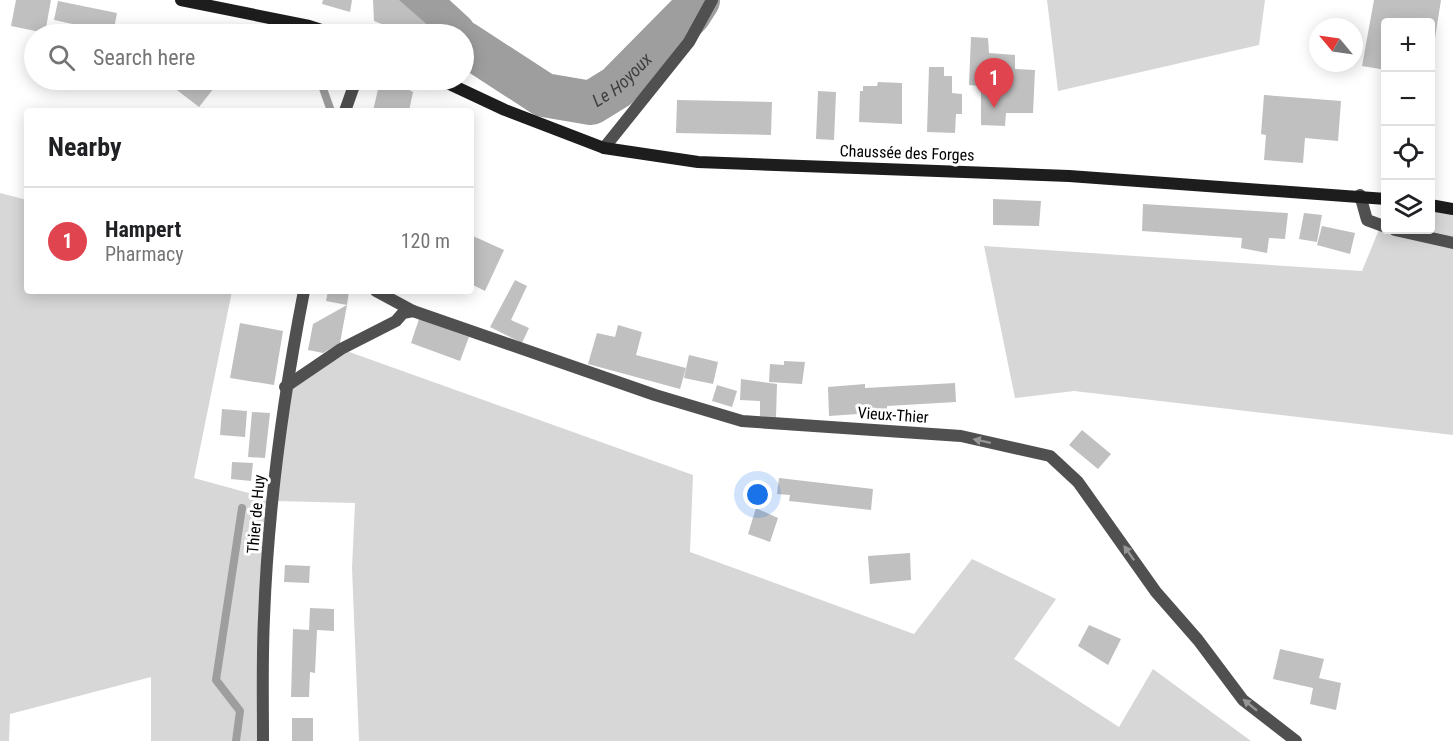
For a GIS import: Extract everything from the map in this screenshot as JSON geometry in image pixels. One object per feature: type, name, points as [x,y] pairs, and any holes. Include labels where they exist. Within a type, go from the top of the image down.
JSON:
[{"type":"main road","points":[[181,0],[299,24]]},
{"type":"main road","name":"Chaussée des Forges","points":[[462,90],[505,110],[604,148],[698,162],[1069,176],[1381,198]]},
{"type":"main road","points":[[1435,206],[1453,208]]},
{"type":"street","points":[[604,148],[689,42],[712,0]]},
{"type":"street","points":[[347,108],[353,90]]},
{"type":"street","points":[[1360,195],[1367,220],[1381,225]]},
{"type":"street","points":[[1413,234],[1453,243]]},
{"type":"street","name":"Thier de Huy","points":[[263,741],[264,617],[285,387],[303,294]]},
{"type":"street","name":"Vieux-Thier","points":[[382,294],[413,311],[656,395],[742,421],[961,436],[1050,456],[1078,482],[1156,592],[1198,640],[1243,700],[1296,741]]},
{"type":"street","points":[[285,387],[341,350],[396,321],[403,313],[413,311]]},
{"type":"shaded area","points":[[1047,0],[1265,0],[1259,45],[1058,91]]},
{"type":"shaded area","points":[[0,193],[24,199],[24,294],[231,294],[194,478],[274,500],[285,387],[341,349],[693,475],[690,552],[914,634],[972,559],[1056,599],[1014,659],[1119,727],[1153,669],[1251,741],[359,741],[352,568],[355,503],[274,501],[263,741],[151,741],[151,677],[10,714],[9,741],[0,741]]},
{"type":"shaded area","points":[[1435,206],[1453,209],[1453,435],[1074,391],[1015,398],[984,246],[1362,271],[1381,225],[1381,234],[1435,234]]},
{"type":"building","points":[[16,0],[51,0],[47,24],[24,24],[24,29],[11,26]]},
{"type":"building","points":[[323,0],[352,0],[350,12],[322,4]]},
{"type":"building","points":[[373,0],[399,0],[427,24],[382,24],[374,21]]},
{"type":"building","points":[[1374,0],[1441,0],[1435,38],[1435,18],[1381,18],[1381,69],[1363,66]]},
{"type":"building","points":[[58,1],[117,13],[115,24],[72,24],[54,20]]},
{"type":"building","points":[[971,37],[988,38],[989,53],[1015,55],[1015,69],[1035,70],[1033,113],[1006,113],[1005,126],[981,125],[981,86],[969,85]]},
{"type":"building","points":[[929,67],[944,67],[944,76],[952,76],[952,93],[962,94],[962,114],[956,114],[955,133],[927,132]]},
{"type":"building","points":[[878,82],[902,83],[902,124],[859,122],[860,91],[863,91],[863,86],[877,86]]},
{"type":"building","points":[[177,90],[212,90],[199,107]]},
{"type":"building","points":[[378,90],[413,92],[410,108],[374,108]]},
{"type":"building","points":[[818,91],[836,92],[834,140],[816,139]]},
{"type":"building","points":[[1264,95],[1341,101],[1338,141],[1305,138],[1303,163],[1264,160],[1266,135],[1261,134]]},
{"type":"building","points":[[677,100],[772,102],[771,135],[676,133]]},
{"type":"building","points":[[993,199],[1041,201],[1039,226],[993,225]]},
{"type":"building","points":[[1143,204],[1288,213],[1285,239],[1269,238],[1267,253],[1241,248],[1242,238],[1142,231]]},
{"type":"building","points":[[1304,213],[1322,215],[1317,242],[1299,239]]},
{"type":"building","points":[[1322,226],[1355,233],[1350,254],[1317,245]]},
{"type":"building","points":[[474,236],[504,250],[485,291],[474,286]]},
{"type":"building","points":[[515,280],[527,286],[511,320],[529,328],[522,343],[490,327]]},
{"type":"building","points":[[327,294],[349,294],[347,305],[326,301]]},
{"type":"building","points":[[347,305],[340,343],[323,353],[308,350],[313,324]]},
{"type":"building","points":[[419,319],[469,337],[460,361],[411,343]]},
{"type":"building","points":[[240,323],[283,331],[274,385],[230,378]]},
{"type":"building","points":[[618,325],[642,332],[636,355],[686,368],[680,389],[588,364],[597,333],[615,337]]},
{"type":"building","points":[[689,355],[718,362],[713,384],[684,378]]},
{"type":"building","points":[[784,361],[805,362],[802,384],[769,382],[770,364],[784,365]]},
{"type":"building","points":[[741,379],[777,384],[776,417],[760,416],[760,401],[740,400]]},
{"type":"building","points":[[955,383],[956,402],[887,406],[887,412],[829,416],[828,387],[865,384],[865,388]]},
{"type":"building","points":[[717,385],[737,391],[732,407],[712,401]]},
{"type":"building","points":[[222,409],[247,411],[245,437],[220,435]]},
{"type":"building","points":[[252,412],[270,413],[265,458],[248,457]]},
{"type":"building","points":[[1082,430],[1111,454],[1098,469],[1069,445]]},
{"type":"building","points":[[232,462],[253,463],[251,481],[231,479]]},
{"type":"building","points":[[779,478],[873,489],[871,510],[789,501],[790,495],[777,494]]},
{"type":"building","points":[[756,508],[778,518],[770,542],[748,534]]},
{"type":"building","points":[[910,553],[911,580],[870,584],[868,556]]},
{"type":"building","points":[[285,565],[310,566],[309,583],[284,582]]},
{"type":"building","points":[[310,608],[334,609],[334,631],[317,630],[315,673],[310,672],[309,697],[291,697],[293,629],[309,630]]},
{"type":"building","points":[[1089,625],[1121,639],[1108,665],[1078,646]]},
{"type":"building","points":[[1280,649],[1324,659],[1319,678],[1341,683],[1336,710],[1310,704],[1313,688],[1273,679]]},
{"type":"building","points":[[292,718],[313,718],[313,741],[292,741]]},
{"type":"waterway","name":"Le Hoyoux","points":[[417,0],[443,24]]},
{"type":"waterway","name":"Le Hoyoux","points":[[474,50],[544,95],[591,103],[617,87],[689,14],[698,0]]},
{"type":"waterway","points":[[324,90],[330,108]]},
{"type":"waterway","points":[[236,741],[240,711],[216,680],[242,508]]},
{"type":"place","name":"Hampert","points":[[994,108]]}]
